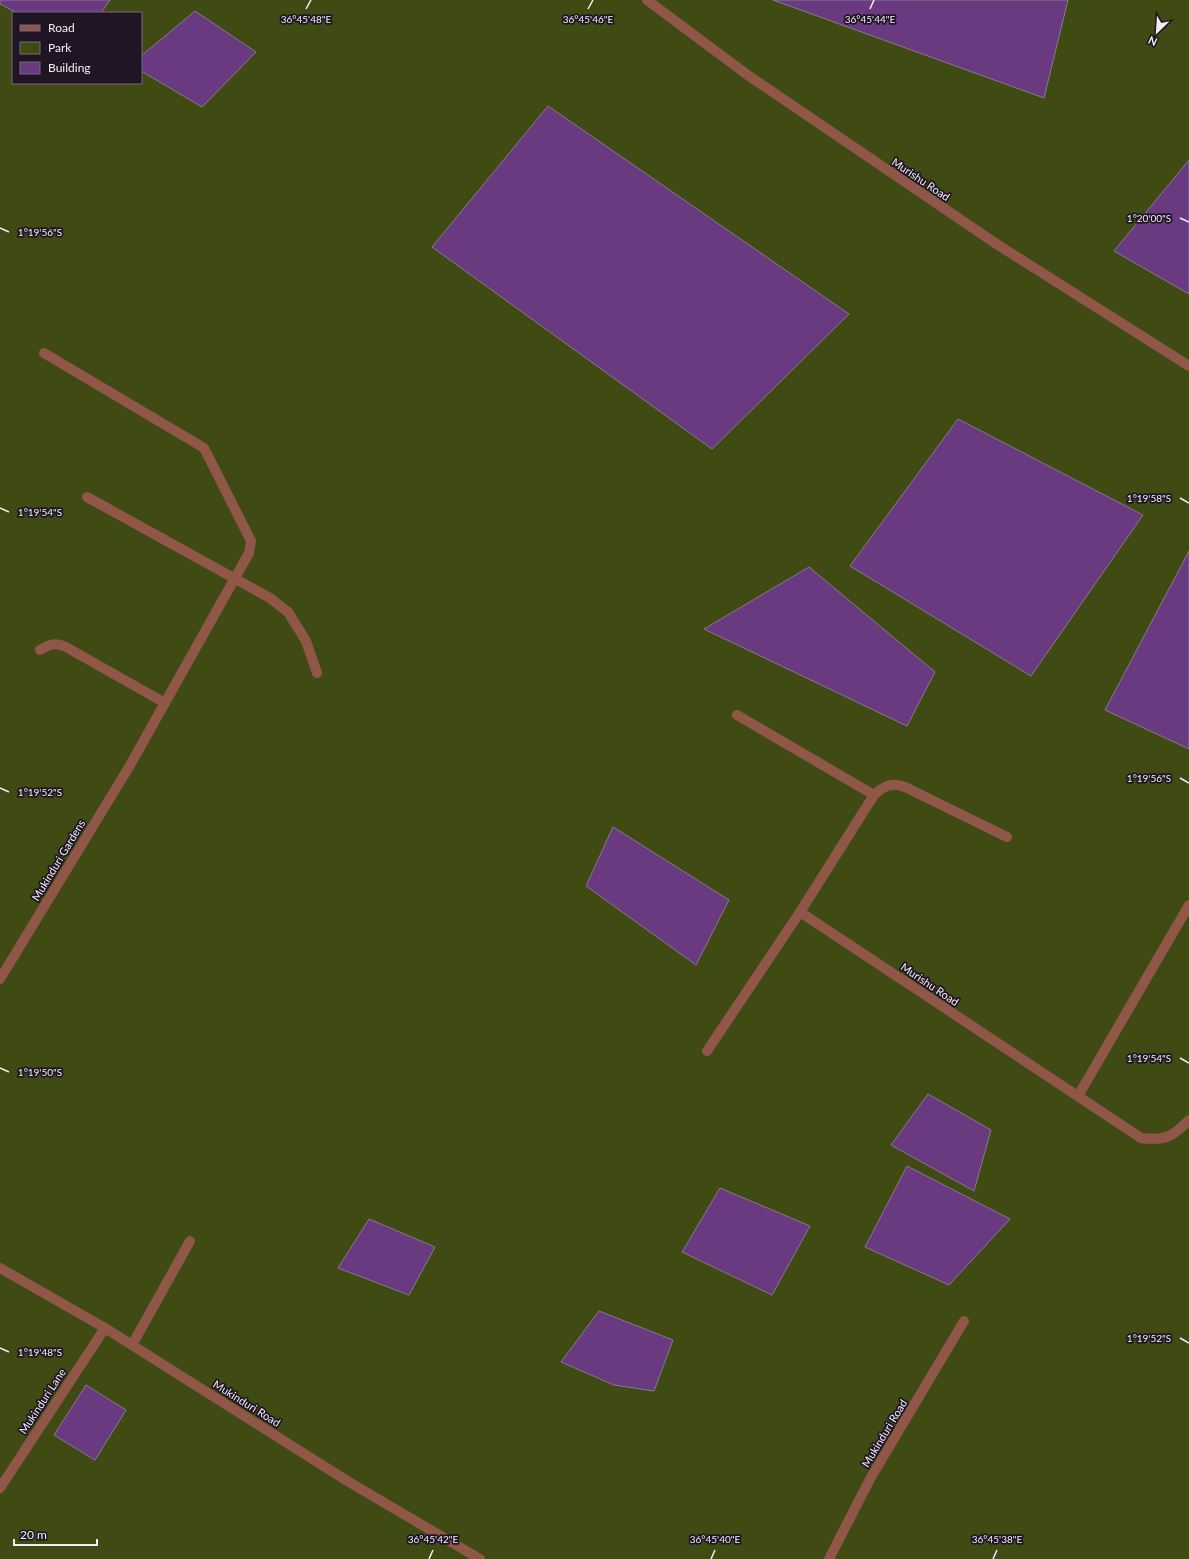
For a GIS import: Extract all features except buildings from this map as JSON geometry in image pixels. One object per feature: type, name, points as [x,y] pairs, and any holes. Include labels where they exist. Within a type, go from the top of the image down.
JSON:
[{"type":"street","name":"Murishu Road","points":[[647,0],[749,76],[998,245],[1189,366]]},
{"type":"street","name":"Mukinduri Gardens","points":[[0,978],[136,754],[250,553],[251,541],[246,528],[204,448],[44,353]]},
{"type":"street","points":[[87,497],[270,598],[288,612],[306,641],[317,673]]},
{"type":"street","points":[[40,650],[49,644],[58,643],[165,703]]},
{"type":"street","points":[[737,715],[874,796]]},
{"type":"street","points":[[706,1051],[800,912],[874,796],[882,788],[890,784],[898,784],[1007,837]]},
{"type":"street","points":[[1078,1096],[1189,905]]},
{"type":"street","name":"Murishu Road","points":[[800,912],[1141,1138],[1156,1140],[1176,1133],[1189,1120]]},
{"type":"street","points":[[132,1346],[190,1240]]},
{"type":"street","name":"Mukinduri Road","points":[[0,1268],[105,1328],[349,1482],[480,1559]]},
{"type":"street","name":"Mukinduri Road","points":[[829,1559],[870,1479],[964,1321]]},
{"type":"street","name":"Mukinduri Lane","points":[[0,1488],[105,1328]]},
{"type":"green space","points":[[0,0],[1189,0],[1189,1559],[0,1559]]}]
